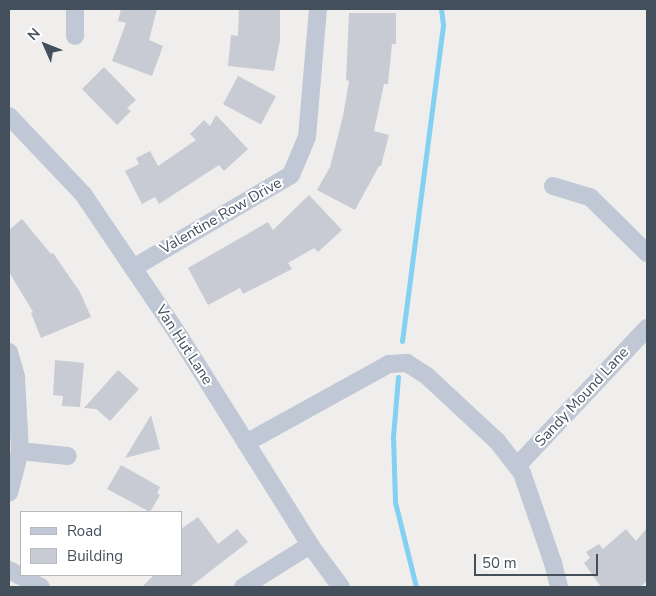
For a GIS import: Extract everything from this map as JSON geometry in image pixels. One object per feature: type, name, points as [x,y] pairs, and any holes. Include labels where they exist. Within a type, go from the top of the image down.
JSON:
[{"type":"street","points":[[75,9],[75,36]]},
{"type":"street","name":"Valentine Row Drive","points":[[133,268],[291,175],[307,137],[318,9]]},
{"type":"street","name":"Van Hut Lane","points":[[9,116],[83,194],[181,338],[310,545],[341,587]]},
{"type":"street","points":[[553,186],[590,197],[647,253]]},
{"type":"street","name":"Sandy Mound Lane","points":[[517,466],[647,328]]},
{"type":"street","points":[[9,352],[16,377],[20,451],[9,493]]},
{"type":"street","points":[[246,443],[389,364],[407,363],[434,382],[497,441],[522,473],[550,554],[559,587]]},
{"type":"street","points":[[20,451],[68,456]]},
{"type":"street","points":[[243,587],[310,545]]},
{"type":"street","points":[[20,576],[41,587]]},
{"type":"building","points":[[121,9],[157,9],[149,40],[163,46],[152,76],[112,61],[126,23],[118,21]]},
{"type":"building","points":[[239,9],[280,9],[280,40],[274,71],[228,66],[231,35],[238,36]]},
{"type":"building","points":[[349,13],[396,13],[396,44],[392,44],[388,84],[384,84],[374,131],[389,135],[381,166],[379,166],[355,210],[317,190],[330,167],[343,116],[349,81],[346,80]]},
{"type":"building","points":[[104,67],[136,100],[127,108],[131,111],[117,125],[82,89]]},
{"type":"building","points":[[238,76],[276,96],[261,124],[223,104]]},
{"type":"building","points":[[216,115],[248,149],[224,171],[219,165],[159,204],[155,197],[142,204],[125,171],[139,164],[136,158],[150,151],[158,166],[196,140],[190,134],[204,120],[210,126]]},
{"type":"building","points":[[309,195],[342,230],[318,252],[314,248],[288,263],[292,269],[243,294],[240,288],[208,305],[188,268],[268,222],[273,230]]},
{"type":"building","points":[[22,219],[51,254],[53,253],[80,292],[91,317],[41,338],[31,313],[33,312],[9,272],[9,230]]},
{"type":"building","points":[[55,360],[84,363],[80,407],[62,406],[63,396],[53,395]]},
{"type":"building","points":[[118,370],[139,389],[110,421],[96,409],[84,408]]},
{"type":"building","points":[[151,415],[160,449],[125,458]]},
{"type":"building","points":[[121,465],[160,487],[157,493],[160,495],[151,511],[148,511],[107,489]]},
{"type":"building","points":[[198,517],[218,544],[237,529],[248,542],[190,587],[142,587],[153,576],[182,576],[182,528]]},
{"type":"building","points":[[647,528],[647,581],[640,587],[601,587],[584,563],[590,558],[586,552],[599,544],[603,549],[626,529],[636,541]]},
{"type":"waterway","points":[[402,341],[443,25],[441,9]]},
{"type":"waterway","points":[[398,377],[393,437],[395,502],[416,587]]}]
